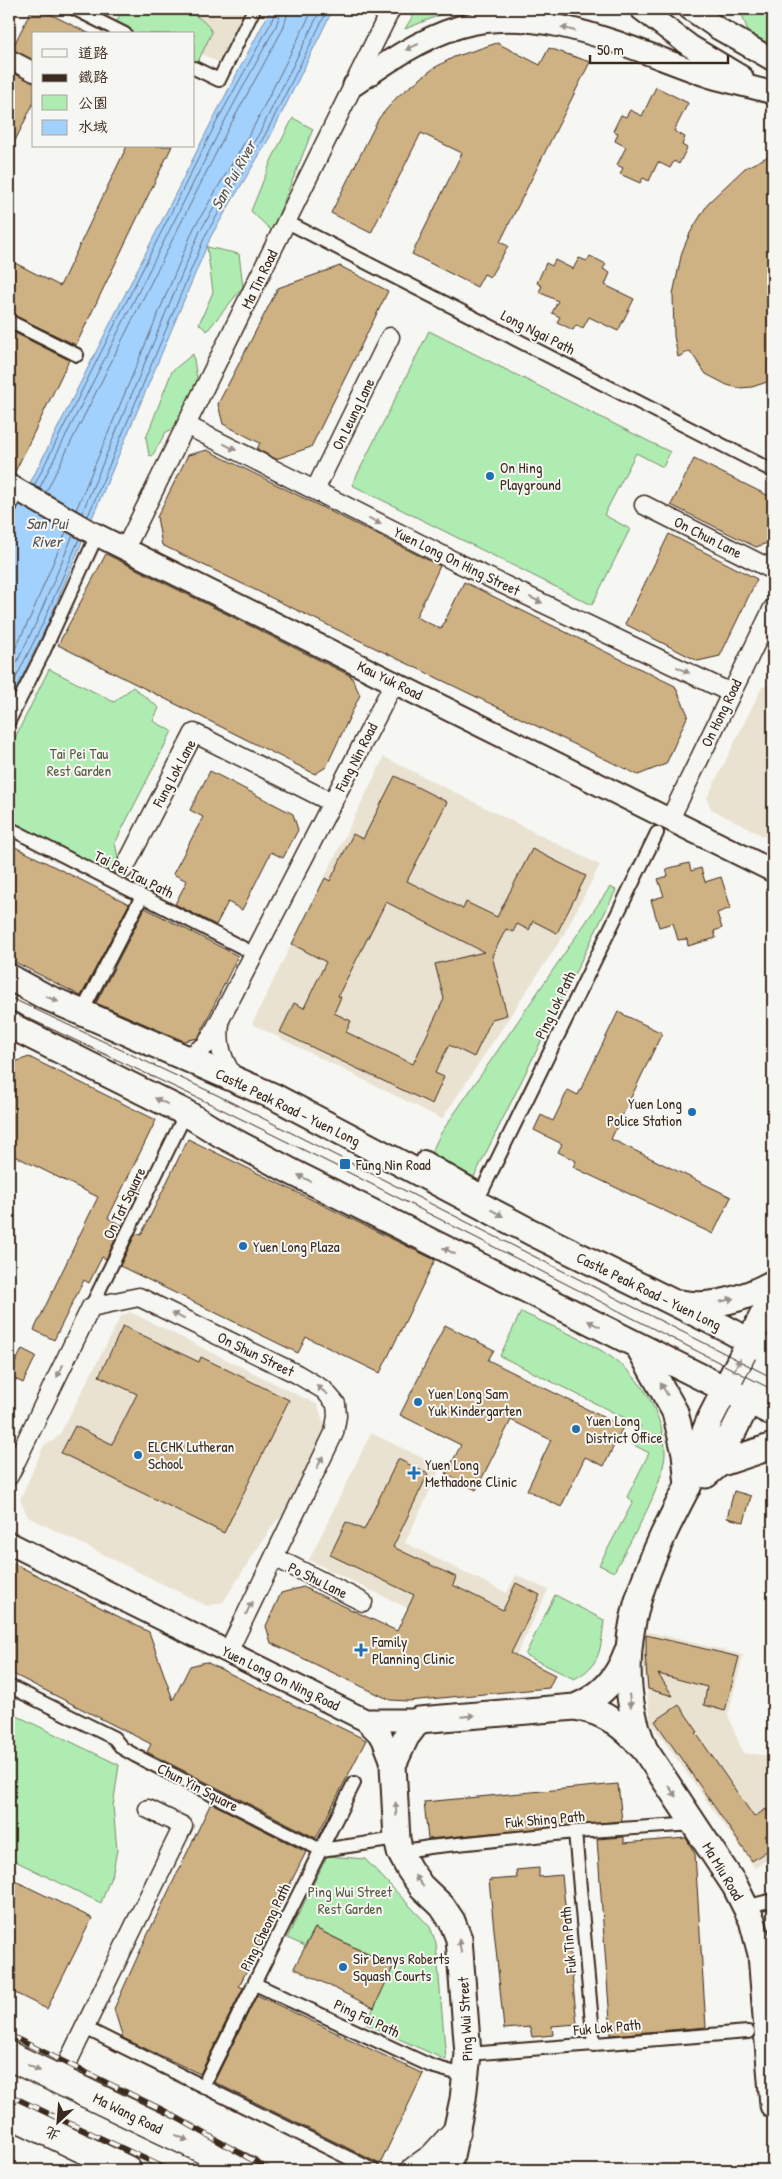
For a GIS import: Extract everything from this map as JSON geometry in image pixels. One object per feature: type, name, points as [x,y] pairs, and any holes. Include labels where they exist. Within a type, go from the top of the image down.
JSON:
[{"type":"main road","name":"Castle Peak Road – Yuen Long","points":[[9,977],[44,996],[235,1079],[421,1164],[531,1232],[773,1354]]},
{"type":"main road","points":[[9,1025],[186,1113],[222,1135],[284,1168],[773,1413]]},
{"type":"main road","points":[[666,1300],[697,1306],[706,1305],[754,1293],[773,1283]]},
{"type":"main road","points":[[773,1295],[704,1434],[705,1454],[723,1445],[734,1432],[773,1354]]},
{"type":"main road","points":[[638,1346],[675,1412],[685,1453],[682,1496]]},
{"type":"main road","points":[[682,1496],[719,1464],[773,1446]]},
{"type":"main road","name":"Ma Miu Road","points":[[575,1707],[605,1690],[622,1667],[627,1652],[633,1614],[645,1573],[682,1496],[705,1454]]},
{"type":"main road","name":"Ma Miu Road","points":[[627,1652],[632,1713],[645,1750],[735,1886],[752,1920],[761,1954],[773,2105]]},
{"type":"main road","points":[[575,1707],[598,1712],[617,1723],[645,1750]]},
{"type":"main road","name":"Yuen Long On Ning Road","points":[[419,1720],[575,1707]]},
{"type":"main road","name":"Ping Wui Street","points":[[419,1720],[406,1737],[393,1765],[399,1846],[422,1886],[442,1906],[459,1938],[468,2065],[448,2170]]},
{"type":"main road","name":"Ma Wang Road","points":[[9,2056],[248,2170]]},
{"type":"main road","points":[[9,2113],[127,2170]]},
{"type":"main road","points":[[416,2170],[434,2156],[456,2133]]},
{"type":"street","points":[[75,9],[121,32]]},
{"type":"street","points":[[195,68],[219,80],[254,9]]},
{"type":"street","name":"Ma Tin Road","points":[[125,549],[391,9]]},
{"type":"street","points":[[641,9],[690,46],[731,72],[773,92]]},
{"type":"street","points":[[690,9],[739,42],[773,60]]},
{"type":"street","points":[[354,85],[398,54],[429,39],[460,27],[494,20],[540,21],[604,39],[713,77],[773,92]]},
{"type":"street","points":[[9,59],[32,71]]},
{"type":"street","name":"Long Ngai Path","points":[[287,222],[773,471]]},
{"type":"street","points":[[9,321],[77,355]]},
{"type":"street","name":"On Leung Lane","points":[[315,490],[390,337]]},
{"type":"street","name":"Yuen Long On Hing Street","points":[[186,425],[454,561],[731,693]]},
{"type":"street","name":"Kau Yuk Road","points":[[15,497],[125,549],[394,683],[664,826],[773,871]]},
{"type":"street","name":"On Chun Lane","points":[[644,505],[773,570]]},
{"type":"street","points":[[9,721],[42,655],[94,534]]},
{"type":"street","name":"On Hong Road","points":[[664,826],[773,608]]},
{"type":"street","name":"Fung Nin Road","points":[[186,1058],[205,1046],[221,1018],[394,683]]},
{"type":"street","name":"Fung Lok Lane","points":[[124,869],[194,733],[333,802]]},
{"type":"street","name":"Ping Lok Path","points":[[482,1191],[664,826]]},
{"type":"street","name":"Tai Pei Tau Path","points":[[9,828],[245,949]]},
{"type":"street","points":[[87,1002],[142,896]]},
{"type":"street","name":"Fung Nin Road","points":[[221,1018],[220,1050],[225,1064],[235,1079]]},
{"type":"street","name":"On Tat Square","points":[[92,1307],[186,1113]]},
{"type":"street","name":"Castle Peak Road – Yuen Long","points":[[421,1164],[482,1191]]},
{"type":"street","name":"On Shun Street","points":[[92,1307],[139,1296],[297,1374],[324,1390],[336,1404],[337,1416],[334,1433],[228,1652]]},
{"type":"street","points":[[9,1476],[92,1307]]},
{"type":"street","name":"Yuen Long On Ning Road","points":[[9,1543],[366,1720],[419,1720]]},
{"type":"street","name":"Po Shu Lane","points":[[274,1558],[363,1602]]},
{"type":"street","name":"Chun Yin Square","points":[[9,1686],[114,1738],[122,1748],[136,1756],[321,1850]]},
{"type":"street","name":"Ping Wui Street","points":[[366,1720],[382,1737],[393,1765]]},
{"type":"street","name":"Ping Cheong Path","points":[[203,2086],[354,1783]]},
{"type":"street","points":[[59,2080],[83,2027],[183,1826],[148,1808]]},
{"type":"street","name":"Fuk Shing Path","points":[[399,1846],[429,1847],[574,1832],[695,1824]]},
{"type":"street","name":"Fuk Tin Path","points":[[574,1832],[594,2045]]},
{"type":"street","points":[[321,1850],[399,1846]]},
{"type":"street","points":[[745,1907],[773,1900]]},
{"type":"street","name":"Ping Fai Path","points":[[255,1984],[431,2066],[468,2065]]},
{"type":"street","points":[[83,2027],[374,2170]]},
{"type":"street","name":"Fuk Lok Path","points":[[468,2065],[594,2045],[748,2032]]},
{"type":"shaded area","points":[[112,9],[249,9],[222,64],[195,50],[195,32],[158,32]]},
{"type":"shaded area","points":[[773,684],[773,841],[711,809],[707,798],[762,687]]},
{"type":"shaded area","points":[[384,757],[600,865],[563,936],[442,1119],[252,1024]]},
{"type":"shaded area","name":"ELCHK Lutheran School","points":[[130,1312],[318,1405],[325,1428],[284,1513],[272,1526],[223,1602],[207,1606],[28,1517],[20,1500],[44,1445],[53,1441],[60,1434],[121,1316]]},
{"type":"shaded area","points":[[371,1433],[441,1467],[405,1543],[507,1593],[516,1575],[548,1590],[514,1660],[309,1560]]},
{"type":"shaded area","points":[[645,1631],[743,1655],[728,1715],[743,1753],[773,1756],[773,1856],[755,1868],[651,1723],[643,1661]]},
{"type":"green space","points":[[161,8],[173,9],[195,16],[205,22],[212,32],[195,68],[195,32],[110,32],[124,9]]},
{"type":"green space","points":[[417,9],[455,9],[405,29]]},
{"type":"green space","points":[[740,9],[773,16],[773,47],[750,37]]},
{"type":"green space","points":[[293,118],[313,129],[272,231],[251,211],[272,159]]},
{"type":"green space","points":[[207,247],[239,254],[243,287],[207,331],[199,324],[213,292]]},
{"type":"green space","name":"On Hing Playground","points":[[429,331],[670,452],[663,467],[636,453],[604,515],[630,529],[592,605],[352,485]]},
{"type":"green space","points":[[193,354],[203,415],[166,432],[152,456],[149,455],[146,438],[172,371]]},
{"type":"green space","name":"Tai Pei Tau Rest Garden","points":[[49,669],[114,702],[133,687],[159,708],[153,721],[172,731],[115,843],[121,872],[108,886],[32,846],[9,828],[9,750]]},
{"type":"green space","points":[[610,887],[616,890],[474,1177],[430,1155],[441,1133]]},
{"type":"green space","points":[[521,1312],[584,1341],[604,1352],[621,1365],[637,1380],[649,1398],[659,1421],[665,1452],[661,1476],[643,1519],[614,1572],[599,1565],[633,1502],[627,1497],[649,1453],[632,1444],[641,1426],[500,1356]]},
{"type":"green space","points":[[555,1595],[604,1620],[602,1639],[595,1662],[583,1674],[574,1679],[525,1655]]},
{"type":"green space","points":[[9,1712],[119,1765],[113,1806],[117,1850],[113,1871],[101,1903],[9,1858]]},
{"type":"green space","name":"Ping Wui Street Rest Garden","points":[[327,1856],[365,1859],[430,1927],[436,1943],[446,2060],[366,2024],[393,1966],[315,1928],[305,1946],[287,1938]]},
{"type":"water","name":"San Pui River","points":[[271,9],[333,9],[270,137],[211,236],[47,625],[9,704],[9,525],[212,121]]},
{"type":"building","points":[[32,9],[40,9],[86,32],[32,32],[32,59],[12,49]]},
{"type":"building","points":[[497,43],[540,65],[549,48],[590,62],[500,242],[508,246],[490,277],[484,274],[477,287],[412,254],[462,153],[421,133],[371,233],[331,213],[379,118],[398,96],[434,68],[454,57]]},
{"type":"building","points":[[9,71],[32,82],[32,106],[9,153]]},
{"type":"building","points":[[656,87],[688,103],[674,131],[685,137],[682,145],[687,148],[679,164],[674,161],[670,168],[658,162],[649,181],[643,178],[640,183],[620,174],[623,168],[617,165],[626,147],[615,141],[618,133],[613,131],[621,115],[626,117],[630,110],[642,116]]},
{"type":"building","points":[[126,148],[171,148],[76,345],[9,313],[9,260],[60,286]]},
{"type":"building","points":[[773,154],[773,380],[752,387],[739,388],[727,385],[706,374],[690,351],[678,357],[674,336],[673,294],[682,252],[690,233],[709,202],[745,168]]},
{"type":"building","points":[[590,256],[606,264],[603,269],[610,273],[605,285],[634,299],[618,331],[589,317],[583,328],[576,325],[573,330],[557,322],[560,317],[552,313],[558,301],[539,292],[542,286],[537,283],[546,263],[552,266],[555,260],[573,269],[579,258],[587,261]]},
{"type":"building","points":[[340,266],[388,291],[311,447],[276,459],[257,449],[260,443],[223,424],[218,404],[278,288]]},
{"type":"building","points":[[9,330],[69,360],[14,474],[9,473]]},
{"type":"building","points":[[207,450],[440,566],[416,617],[441,629],[464,582],[675,686],[688,715],[666,764],[638,775],[162,545],[157,517],[188,455]]},
{"type":"building","points":[[694,459],[773,498],[773,541],[756,547],[671,505]]},
{"type":"building","points":[[669,534],[757,579],[720,656],[698,661],[625,624]]},
{"type":"building","points":[[106,554],[351,676],[360,695],[326,767],[315,774],[58,645]]},
{"type":"building","points":[[210,771],[293,814],[298,830],[283,858],[271,852],[242,910],[228,902],[216,925],[175,904],[187,881],[173,874],[203,817],[190,810]]},
{"type":"building","points":[[395,776],[447,802],[407,881],[463,909],[466,902],[497,917],[532,849],[586,876],[557,933],[533,921],[529,930],[517,924],[513,932],[506,929],[492,956],[507,1015],[492,1019],[474,1057],[449,1045],[435,1073],[444,1077],[432,1104],[280,1032],[294,1003],[304,1008],[326,962],[292,944],[325,878],[330,881],[353,834],[363,839]],"holes":[[[386,902],[484,952],[435,964],[444,999],[413,1064],[346,1032],[351,1021],[334,1013],[341,997],[338,996]]]},
{"type":"building","points":[[9,844],[129,904],[81,996],[9,959]]},
{"type":"building","points":[[689,863],[691,871],[701,868],[705,882],[721,877],[731,908],[717,913],[722,928],[714,931],[716,938],[688,946],[687,939],[678,940],[673,923],[659,927],[651,900],[664,896],[658,879],[668,876],[666,869]]},
{"type":"building","points":[[145,908],[238,956],[198,1038],[184,1041],[96,1003]]},
{"type":"building","points":[[618,1012],[662,1033],[611,1139],[731,1197],[713,1234],[573,1167],[576,1161],[558,1152],[562,1144],[534,1130],[541,1115],[553,1121],[568,1090],[578,1095]]},
{"type":"building","points":[[29,1057],[156,1120],[108,1218],[122,1225],[106,1259],[102,1257],[89,1283],[84,1280],[54,1340],[34,1330],[98,1197],[9,1153],[9,1064]]},
{"type":"building","name":"Yuen Long Plaza","points":[[188,1139],[435,1260],[380,1373],[306,1337],[298,1353],[120,1266],[136,1233],[141,1235]]},
{"type":"building","points":[[445,1325],[494,1350],[488,1360],[623,1427],[604,1466],[585,1457],[561,1507],[527,1490],[551,1440],[511,1420],[476,1490],[446,1474],[461,1445],[400,1415]]},
{"type":"building","points":[[123,1326],[199,1362],[201,1357],[289,1400],[224,1533],[61,1453],[75,1426],[112,1444],[137,1394],[99,1376]]},
{"type":"building","points":[[22,1349],[36,1356],[23,1383],[9,1376]]},
{"type":"building","points":[[398,1459],[428,1474],[393,1547],[456,1577],[453,1585],[503,1610],[516,1583],[540,1595],[511,1653],[555,1675],[549,1688],[408,1701],[390,1700],[271,1643],[266,1626],[281,1593],[303,1587],[397,1631],[414,1595],[330,1555],[346,1522],[364,1530]]},
{"type":"building","points":[[734,1491],[751,1496],[744,1522],[727,1518]]},
{"type":"building","points":[[9,1561],[149,1632],[173,1700],[190,1666],[206,1662],[366,1740],[316,1838],[147,1752],[151,1744],[9,1672]]},
{"type":"building","points":[[646,1635],[739,1657],[725,1711],[704,1705],[707,1687],[658,1674],[673,1696],[648,1689],[645,1655],[646,1657]]},
{"type":"building","points":[[679,1705],[754,1817],[766,1809],[773,1818],[773,1830],[765,1836],[773,1847],[752,1861],[655,1721]]},
{"type":"building","points":[[618,1784],[622,1821],[428,1839],[424,1802]]},
{"type":"building","points":[[211,1803],[306,1852],[239,1986],[243,1988],[200,2074],[123,2038],[114,2009]]},
{"type":"building","points":[[624,1837],[624,1843],[686,1838],[695,1854],[706,2027],[611,2035],[597,1839]]},
{"type":"building","points":[[539,1868],[539,1877],[562,1875],[577,2024],[552,2026],[553,2035],[532,2037],[530,2027],[504,2029],[489,1880],[517,1878],[516,1870]]},
{"type":"building","points":[[9,1878],[92,1918],[47,2009],[9,1990]]},
{"type":"building","name":"Sir Denys Roberts Squash Courts","points":[[315,1928],[393,1967],[374,2008],[294,1968]]},
{"type":"building","points":[[257,1995],[423,2074],[380,2164],[214,2082]]},
{"type":"tram line","points":[[9,997],[217,1095],[773,1378]]},
{"type":"tram line","points":[[9,1009],[217,1107],[334,1165],[773,1390]]},
{"type":"railway","points":[[9,2035],[163,2110],[270,2170]]},
{"type":"railway","points":[[9,2095],[169,2170]]},
{"type":"place","name":"On Hing Playground","points":[[490,476]]},
{"type":"place","name":"Yuen Long Police Station","points":[[692,1112]]},
{"type":"place","name":"Fung Nin Road","points":[[345,1164]]},
{"type":"place","name":"Yuen Long Plaza","points":[[243,1246]]},
{"type":"place","name":"Yuen Long Sam Yuk Kindergarten","points":[[418,1402]]},
{"type":"place","name":"Yuen Long District Office","points":[[576,1429]]},
{"type":"place","name":"ELCHK Lutheran School","points":[[138,1455]]},
{"type":"place","name":"Yuen Long Methadone Clinic","points":[[414,1473]]},
{"type":"place","name":"Family Planning Clinic","points":[[361,1650]]},
{"type":"place","name":"Sir Denys Roberts Squash Courts","points":[[343,1967]]}]
